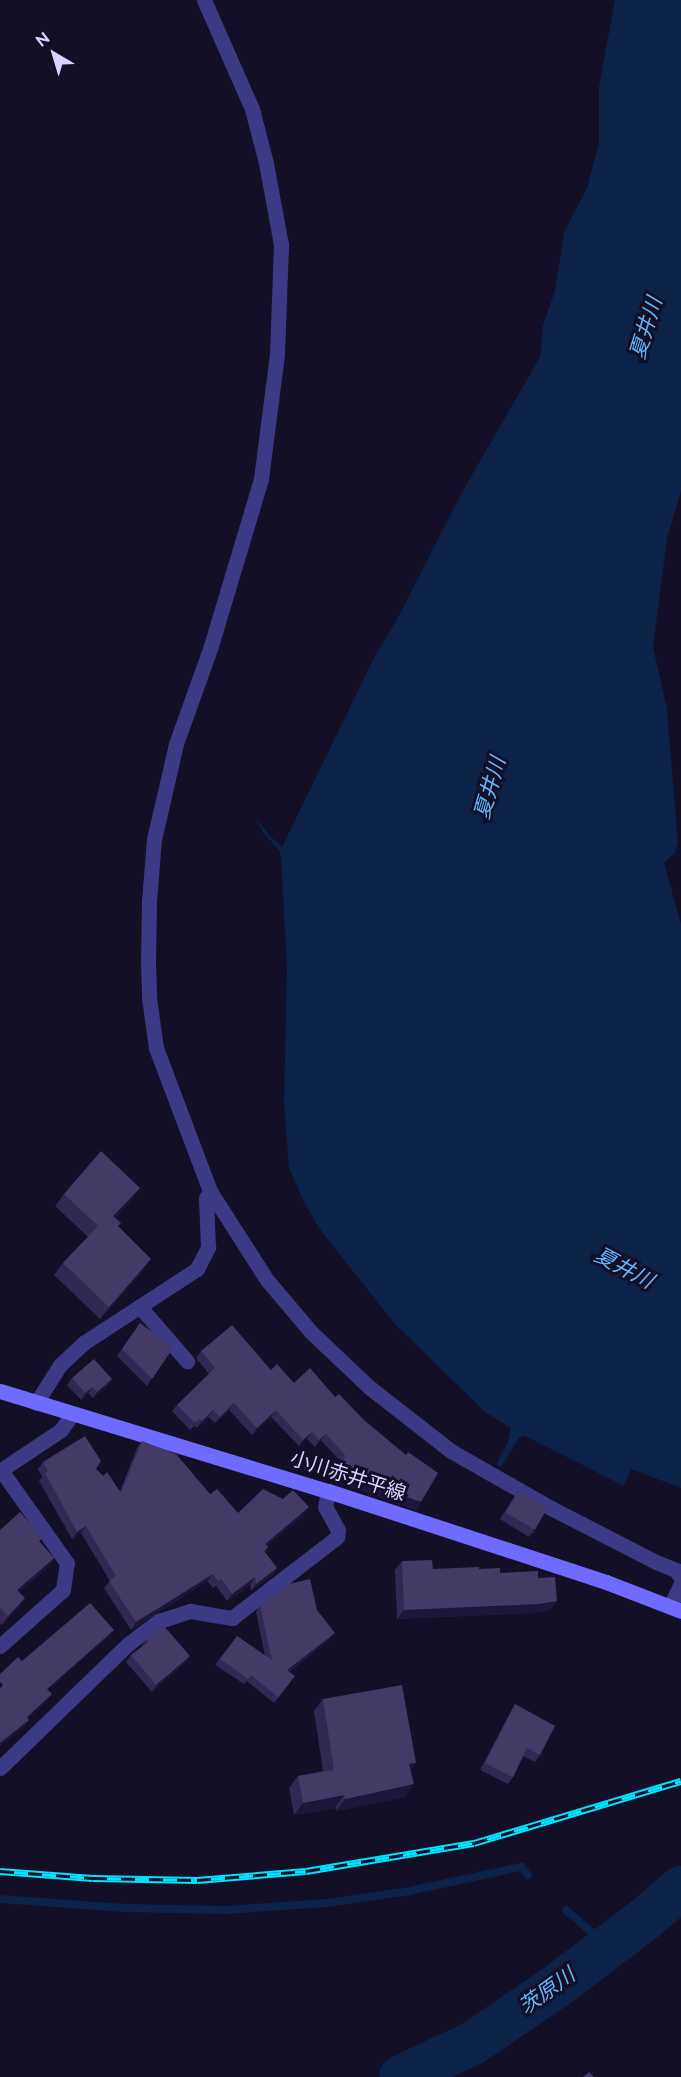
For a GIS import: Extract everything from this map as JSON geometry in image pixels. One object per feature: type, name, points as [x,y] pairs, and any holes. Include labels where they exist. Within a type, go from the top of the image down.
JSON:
[{"type":"main road","name":"小川赤井平線","points":[[0,1391],[328,1491],[606,1582],[676,1609]]},
{"type":"street","points":[[204,0],[252,109],[266,163],[281,245],[277,354],[261,479],[211,646],[176,744],[154,839],[149,901],[149,998],[156,1048],[210,1191],[267,1280],[311,1332],[392,1406],[470,1463],[568,1517],[676,1570],[681,1578]]},
{"type":"street","points":[[36,1402],[49,1379],[85,1342],[184,1279],[202,1263],[208,1247],[206,1198],[210,1191]]},
{"type":"street","points":[[140,1307],[187,1360]]},
{"type":"street","points":[[0,1646],[63,1590],[67,1563],[1,1470],[61,1430],[72,1414]]},
{"type":"street","points":[[0,1768],[128,1644],[159,1621],[190,1611],[232,1618],[337,1537],[338,1530],[325,1507],[328,1491]]},
{"type":"street","points":[[676,1609],[681,1583]]},
{"type":"water","name":"夏井川","points":[[615,0],[681,0],[681,491],[667,539],[653,647],[667,709],[678,842],[675,853],[664,863],[681,924],[681,1488],[631,1469],[624,1486],[525,1436],[519,1438],[501,1467],[496,1464],[507,1444],[511,1428],[485,1412],[394,1323],[319,1228],[289,1168],[284,1103],[287,967],[281,858],[280,851],[262,831],[256,818],[282,847],[374,658],[400,614],[461,494],[540,357],[543,325],[555,291],[564,232],[587,188],[599,142],[599,86]]},
{"type":"building","points":[[101,1151],[140,1188],[113,1216],[121,1223],[118,1226],[151,1259],[109,1307],[63,1263],[98,1226],[64,1194]]},
{"type":"building","points":[[140,1323],[173,1348],[152,1379],[122,1349]]},
{"type":"building","points":[[232,1325],[271,1370],[277,1364],[294,1383],[310,1368],[335,1397],[339,1394],[364,1420],[406,1455],[408,1452],[438,1473],[421,1502],[341,1475],[345,1455],[326,1434],[319,1440],[312,1432],[303,1440],[276,1410],[257,1428],[234,1403],[220,1417],[213,1410],[202,1421],[199,1419],[195,1423],[177,1405],[215,1368],[201,1351]]},
{"type":"building","points":[[94,1359],[112,1379],[97,1392],[93,1387],[85,1393],[72,1378]]},
{"type":"building","points":[[85,1436],[101,1461],[96,1469],[103,1476],[107,1472],[121,1493],[142,1441],[176,1454],[210,1494],[217,1489],[238,1513],[263,1489],[283,1499],[293,1490],[309,1507],[265,1544],[268,1547],[264,1551],[277,1568],[256,1584],[255,1577],[232,1594],[221,1579],[218,1581],[213,1574],[136,1622],[109,1581],[116,1576],[86,1526],[77,1532],[45,1473],[48,1471],[43,1462]]},
{"type":"building","points":[[518,1491],[547,1508],[535,1530],[505,1513]]},
{"type":"building","points":[[20,1512],[43,1538],[39,1541],[54,1558],[17,1590],[25,1598],[8,1616],[0,1608],[0,1530]]},
{"type":"building","points":[[432,1560],[433,1569],[479,1567],[479,1569],[500,1568],[500,1573],[538,1571],[538,1578],[555,1577],[557,1601],[539,1604],[404,1610],[402,1561]]},
{"type":"building","points":[[310,1579],[317,1610],[335,1633],[287,1670],[295,1676],[278,1697],[251,1675],[248,1679],[220,1659],[237,1636],[272,1660],[260,1606],[289,1584]]},
{"type":"building","points":[[90,1603],[114,1630],[47,1689],[52,1694],[27,1717],[29,1720],[0,1743],[0,1688],[3,1685],[0,1682],[0,1674],[18,1657],[22,1661]]},
{"type":"building","points":[[164,1626],[190,1656],[156,1685],[131,1655],[148,1642],[146,1639]]},
{"type":"building","points":[[402,1685],[416,1763],[409,1764],[414,1784],[345,1799],[344,1795],[303,1803],[298,1776],[334,1770],[323,1699]]},
{"type":"building","points":[[515,1704],[555,1726],[540,1755],[527,1748],[513,1777],[485,1763]]},
{"type":"building","points":[[589,2072],[594,2077],[583,2077]]},
{"type":"waterway","points":[[0,1899],[124,1908],[227,1910],[327,1903],[409,1891],[521,1867],[528,1875]]},
{"type":"waterway","name":"茨原川","points":[[401,2077],[473,2043],[558,1985],[645,1919],[681,1888]]},
{"type":"waterway","points":[[566,1910],[595,1935],[645,1919]]},
{"type":"railway","points":[[0,1871],[93,1878],[197,1880],[306,1871],[474,1843],[681,1781]]}]
